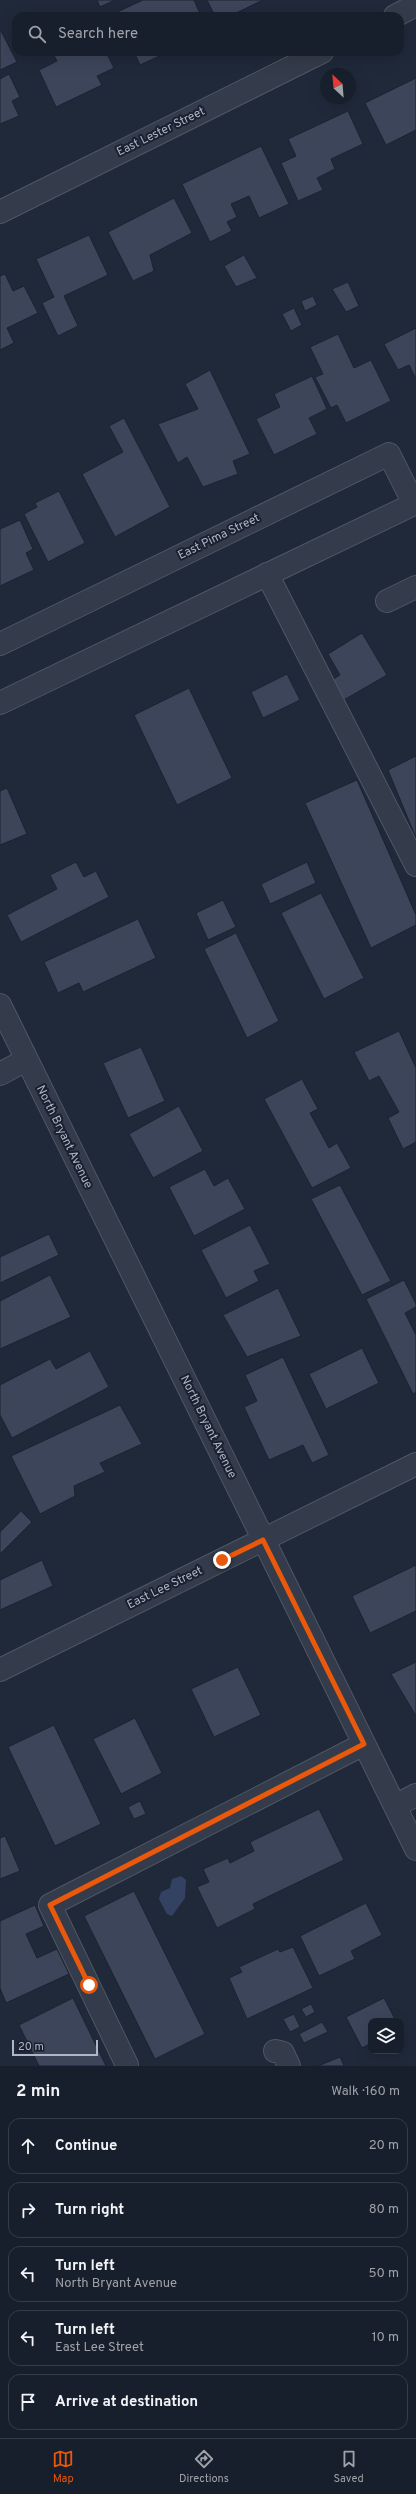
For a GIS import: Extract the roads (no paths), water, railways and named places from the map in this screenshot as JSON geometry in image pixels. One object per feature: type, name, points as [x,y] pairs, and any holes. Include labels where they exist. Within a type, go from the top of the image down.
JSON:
[{"type":"street","points":[[403,12],[416,5]]},
{"type":"street","name":"East Lester Street","points":[[0,212],[314,56]]},
{"type":"street","name":"East Pima Street","points":[[0,644],[389,454],[415,503],[267,574],[2,696]]},
{"type":"street","points":[[267,574],[416,864]]},
{"type":"street","points":[[386,602],[416,587]]},
{"type":"street","name":"North Bryant Avenue","points":[[0,1005],[416,1849]]},
{"type":"street","points":[[0,1074],[26,1060]]},
{"type":"street","name":"East Lee Street","points":[[0,1670],[416,1464]]},
{"type":"street","points":[[127,2065],[50,1905],[364,1744]]},
{"type":"street","points":[[395,1806],[416,1795]]},
{"type":"water","points":[[181,1876],[186,1880],[185,1898],[172,1916],[167,1914],[159,1899],[161,1892],[170,1888],[172,1879]]}]
